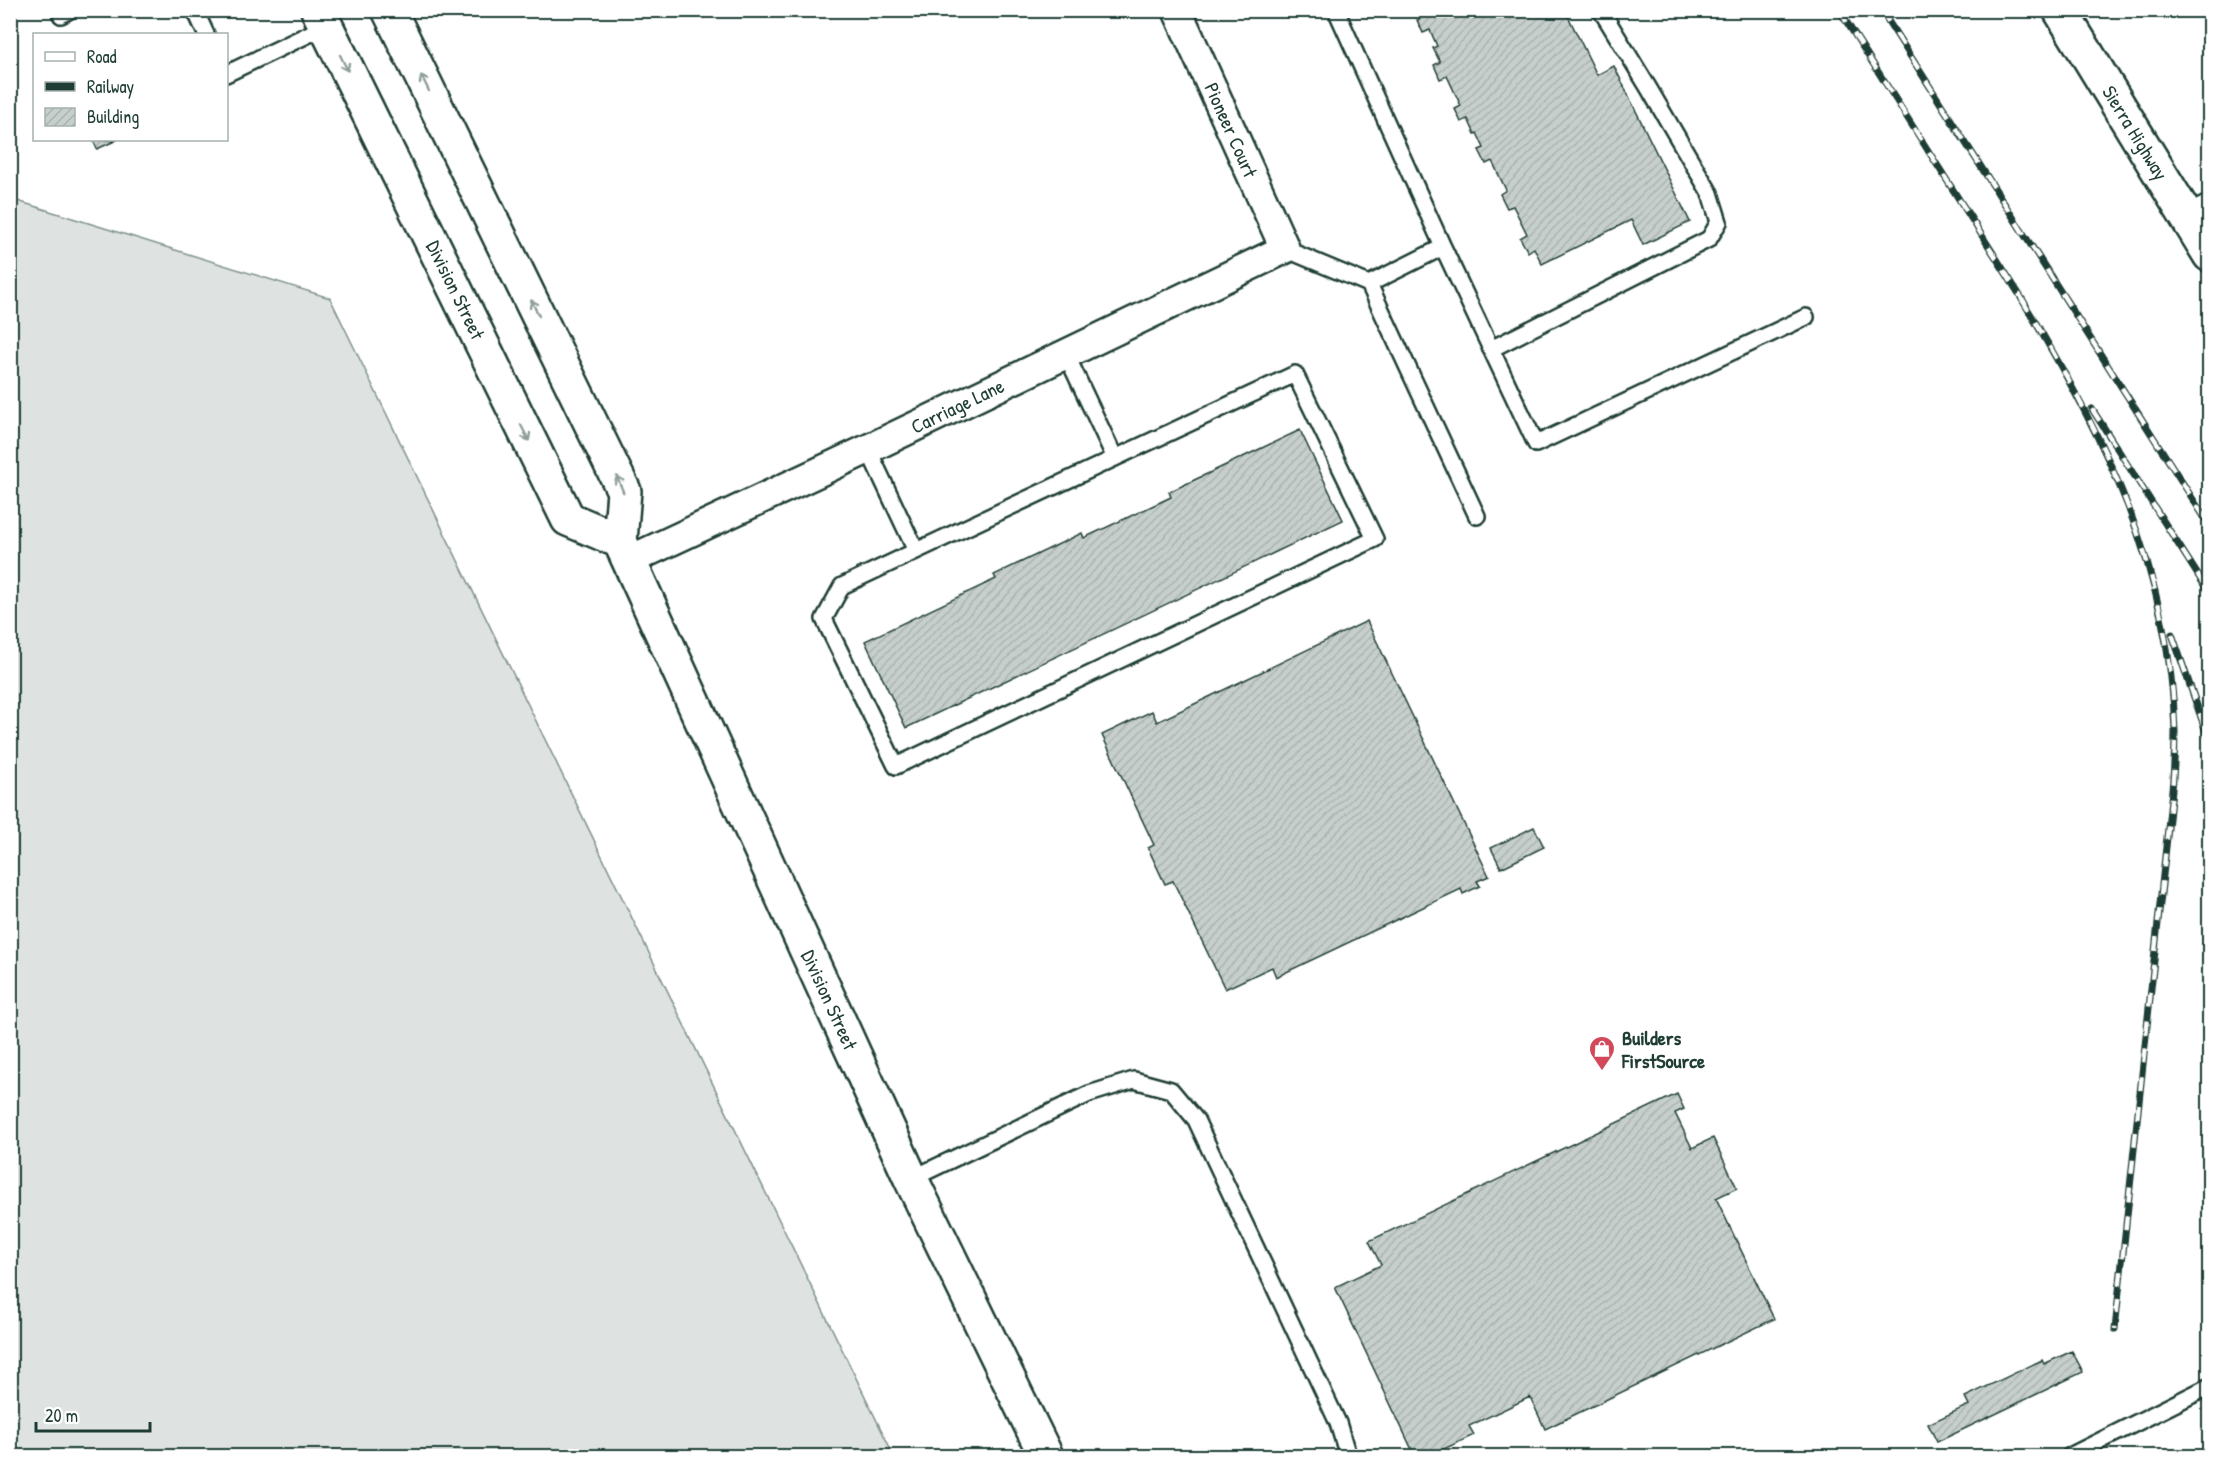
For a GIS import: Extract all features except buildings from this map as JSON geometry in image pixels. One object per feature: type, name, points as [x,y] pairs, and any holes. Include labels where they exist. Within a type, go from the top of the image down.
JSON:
[{"type":"main road","name":"Division Street","points":[[389,10],[624,491],[624,551],[911,1179],[1046,1456]]},
{"type":"main road","name":"Sierra Highway","points":[[2060,10],[2197,208],[2210,255]]},
{"type":"main road","name":"Division Street","points":[[322,18],[568,519],[624,551]]},
{"type":"street","name":"Pioneer Court","points":[[1177,10],[1285,249]]},
{"type":"street","name":"Carriage Lane","points":[[624,551],[868,449],[1285,249]]},
{"type":"lane","points":[[59,10],[61,15],[70,10]]},
{"type":"lane","points":[[195,10],[206,33]]},
{"type":"lane","points":[[1336,10],[1443,247],[1536,444],[1806,317]]},
{"type":"lane","points":[[1491,349],[1708,239],[1719,222],[1710,193],[1601,10]]},
{"type":"lane","points":[[228,73],[322,18]]},
{"type":"lane","points":[[1369,284],[1443,247]]},
{"type":"lane","points":[[1285,249],[1369,284],[1477,516]]},
{"type":"lane","points":[[1066,354],[1115,458]]},
{"type":"lane","points":[[1295,374],[1374,538],[896,766],[824,619],[842,586],[1115,458],[1295,374]]},
{"type":"lane","points":[[868,449],[916,551]]},
{"type":"lane","points":[[911,1179],[1089,1094],[1134,1080],[1171,1090],[1196,1120],[1338,1423],[1348,1456]]},
{"type":"lane","points":[[2070,1456],[2210,1386]]},
{"type":"shaded area","points":[[11,199],[330,298],[894,1456],[11,1456]]},
{"type":"railway","points":[[1839,10],[2026,305]]},
{"type":"railway","points":[[1881,10],[2210,526]]},
{"type":"railway","points":[[2021,298],[2079,401],[2105,452],[2127,505],[2146,558],[2160,614],[2170,671],[2175,731],[2173,780],[2115,1329]]},
{"type":"railway","points":[[2092,409],[2210,594]]},
{"type":"railway","points":[[2172,634],[2210,743]]},
{"type":"place","name":"Builders FirstSource","points":[[1602,1072]]}]
